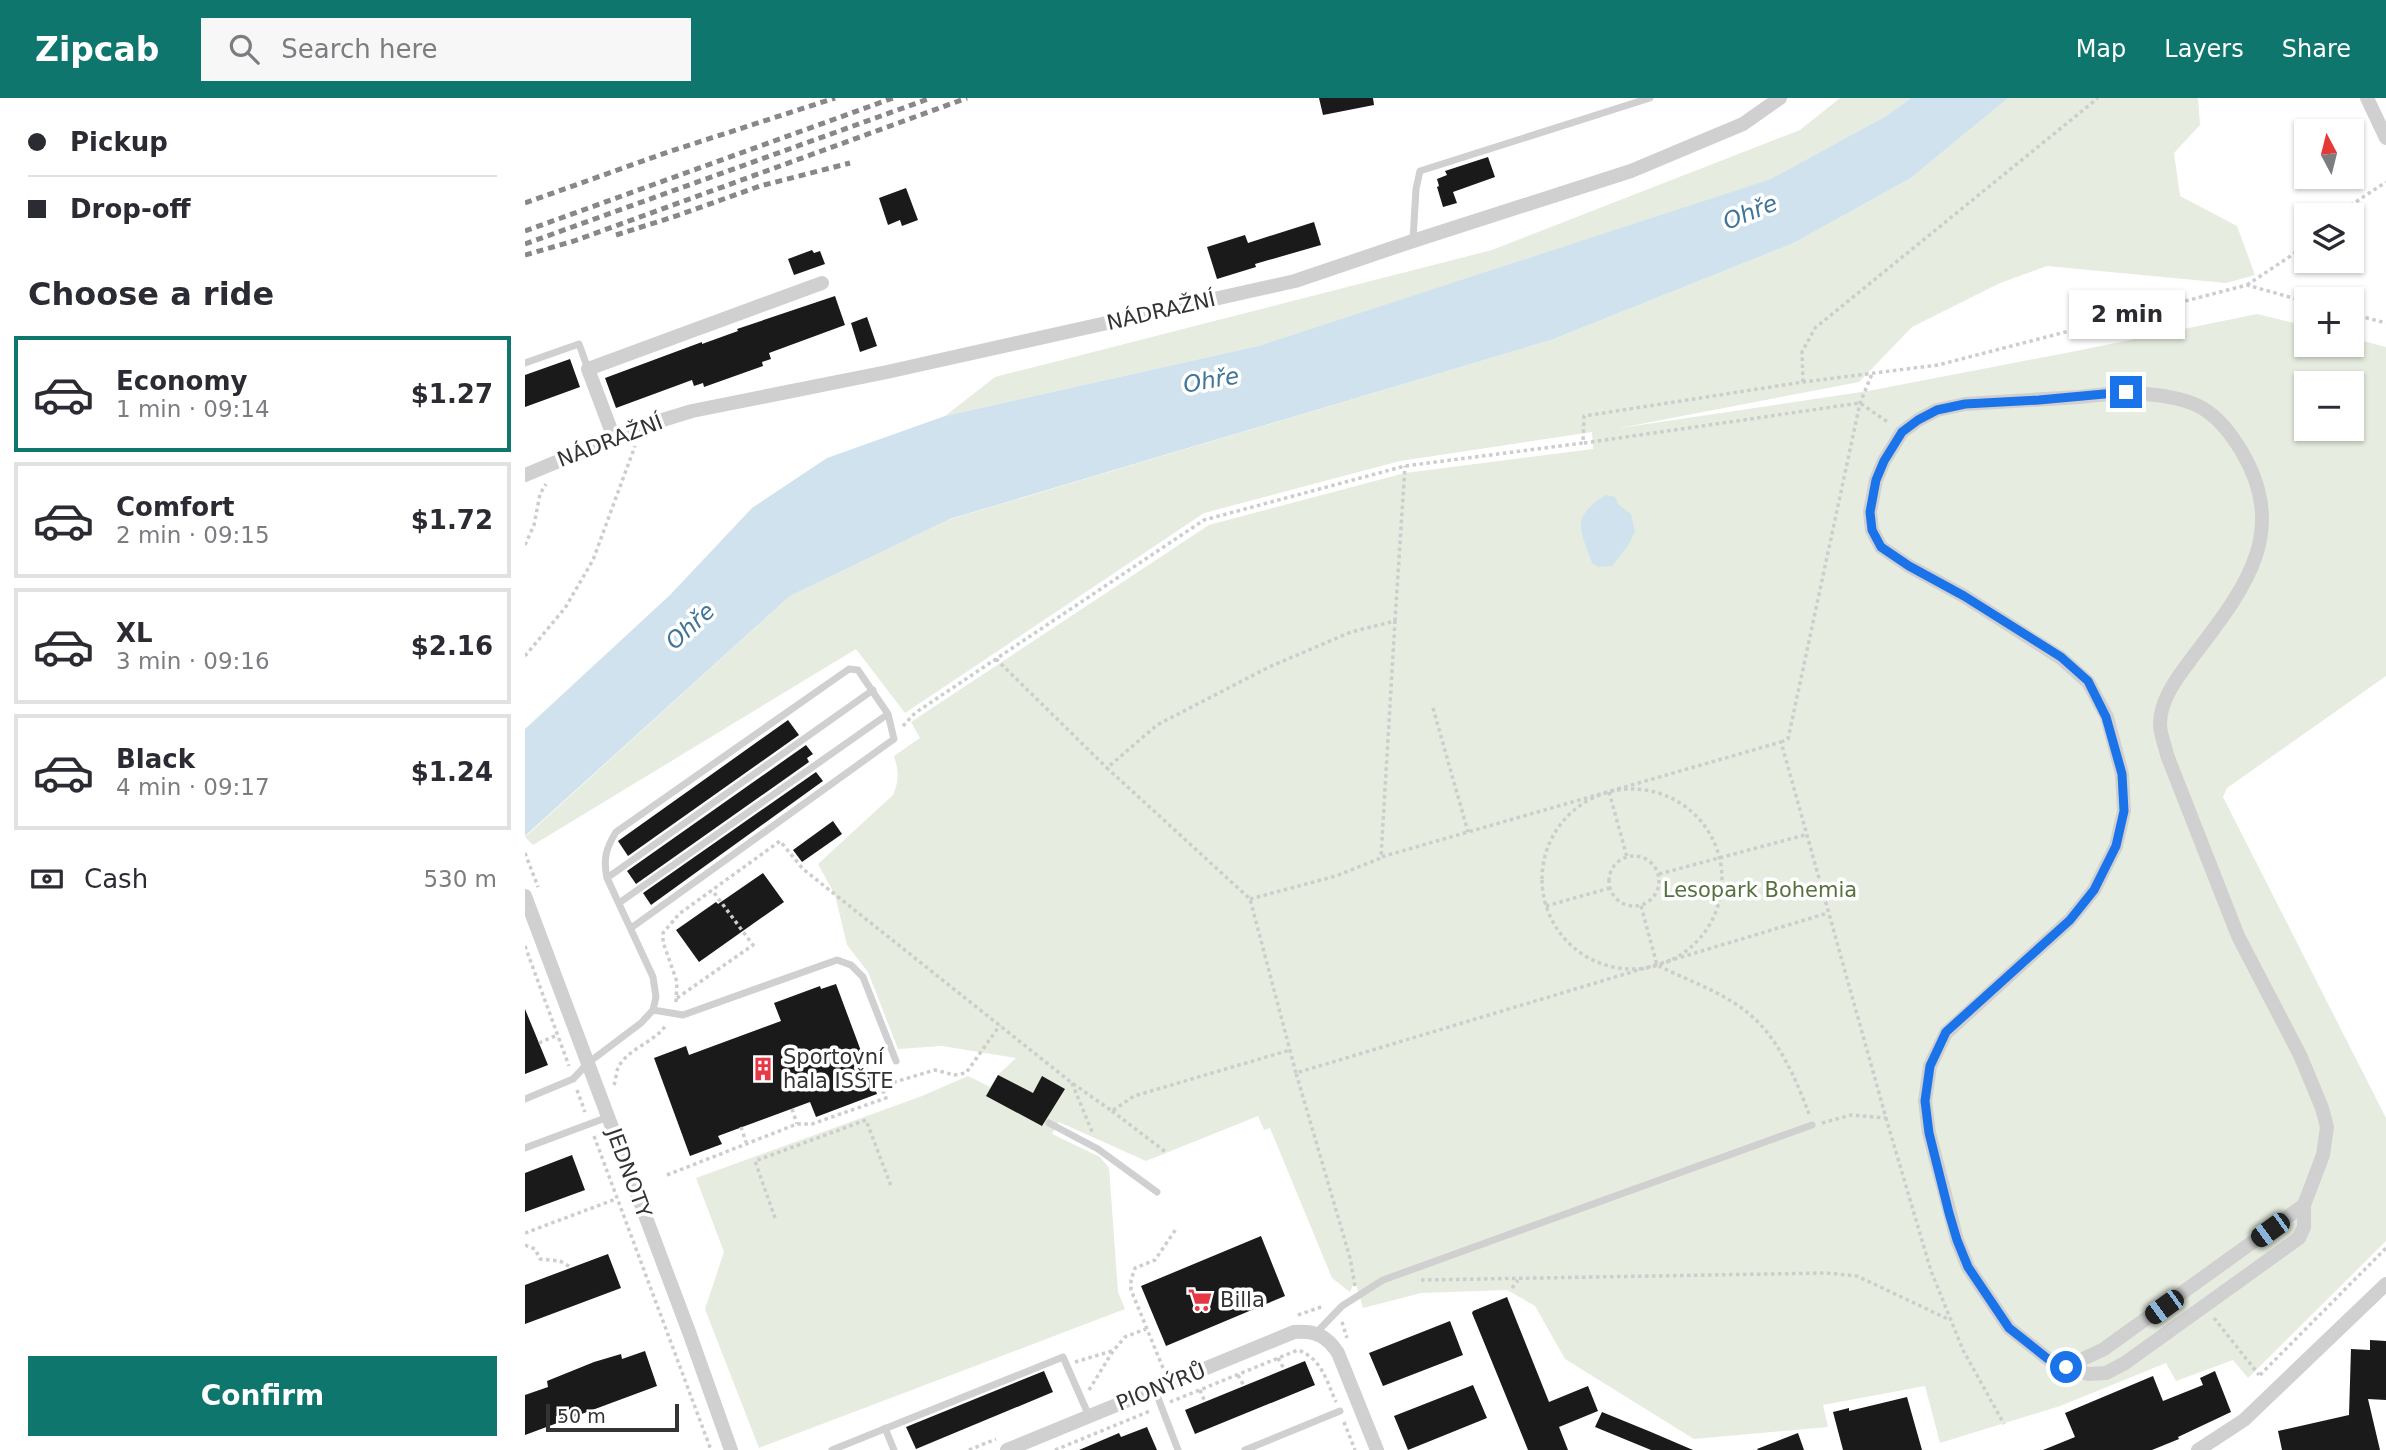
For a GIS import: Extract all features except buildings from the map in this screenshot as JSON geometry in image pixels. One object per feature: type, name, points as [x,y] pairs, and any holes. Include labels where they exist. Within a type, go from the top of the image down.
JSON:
[{"type":"street","name":"NÁDRAŽNÍ","points":[[525,475],[643,426],[692,411],[887,372],[1295,281],[1631,171],[1743,124],[1780,98]]},
{"type":"street","points":[[2367,98],[2385,132]]},
{"type":"street","points":[[614,438],[588,369],[822,283]]},
{"type":"street","points":[[2126,392],[2194,403],[2217,418],[2233,438],[2252,469],[2261,501],[2262,526],[2257,556],[2229,608],[2179,674],[2164,703],[2160,724],[2167,755],[2238,936],[2300,1055],[2322,1108],[2327,1127],[2323,1154],[2304,1205],[2304,1227],[2299,1238],[2125,1363],[2106,1373],[2088,1374],[2048,1359],[2009,1328],[1968,1267],[1949,1213],[1929,1133],[1925,1101],[1930,1066],[1946,1032],[2070,920],[2094,890],[2116,846],[2124,811],[2122,774],[2106,717],[2088,681],[2061,657],[1881,547],[1872,530],[1870,512],[1876,480],[1902,432],[1937,410],[1965,404],[2126,392]]},
{"type":"street","name":"JEDNOTY","points":[[525,896],[731,1450]]},
{"type":"street","points":[[2066,1367],[2104,1349],[2304,1205]]},
{"type":"street","points":[[2198,1450],[2244,1420],[2386,1284]]},
{"type":"street","name":"PIONÝRŮ","points":[[1007,1450],[1294,1332],[1316,1333]]},
{"type":"street","points":[[1316,1333],[1330,1341],[1338,1353],[1377,1450]]},
{"type":"lane","points":[[1413,241],[1416,189],[1420,171],[1650,98]]},
{"type":"lane","points":[[525,363],[579,344],[588,369]]},
{"type":"lane","points":[[525,1099],[573,1079],[588,1063],[641,1023],[653,1010],[656,997],[653,977],[607,878],[604,864],[607,847],[616,832],[849,669],[858,670],[888,714],[894,739],[631,928]]},
{"type":"lane","points":[[607,878],[873,690]]},
{"type":"lane","points":[[619,903],[888,714]]},
{"type":"lane","points":[[653,1010],[683,1015],[837,960],[851,965],[863,977],[896,1061]]},
{"type":"lane","points":[[525,1148],[608,1117]]},
{"type":"lane","points":[[1049,1123],[1098,1149],[1157,1192]]},
{"type":"lane","points":[[1316,1333],[1342,1306],[1383,1280],[1812,1125]]},
{"type":"lane","points":[[832,1450],[1063,1357],[1089,1416]]},
{"type":"lane","points":[[1155,1390],[1178,1450]]},
{"type":"lane","points":[[1245,1450],[1340,1411]]},
{"type":"lane","points":[[885,1428],[894,1450]]},
{"type":"path","points":[[1803,382],[1803,352],[1815,328],[2098,98]]},
{"type":"path","points":[[2355,203],[2386,182]]},
{"type":"path","points":[[1583,443],[1584,416],[1803,382],[1938,365],[2247,285],[2294,253]]},
{"type":"path","points":[[2247,285],[2294,298]]},
{"type":"path","points":[[2364,317],[2386,323]]},
{"type":"path","points":[[1250,899],[1336,876],[1381,857],[1788,739],[1860,403],[1872,374]]},
{"type":"path","points":[[894,739],[908,719],[1204,520],[1405,466],[1860,403],[1902,432]]},
{"type":"path","points":[[525,656],[565,608],[593,560],[643,426]]},
{"type":"path","points":[[1381,857],[1405,466]]},
{"type":"path","points":[[525,545],[534,525],[540,494],[546,483],[554,478]]},
{"type":"path","points":[[1107,768],[1157,725],[1269,667],[1350,632],[1395,621]]},
{"type":"path","points":[[996,659],[1107,768],[1250,899],[1354,1280]]},
{"type":"path","points":[[1433,708],[1468,832]]},
{"type":"path","points":[[1781,742],[1931,1271],[1963,1350],[2004,1424]]},
{"type":"path","points":[[1632,789],[1656,792],[1677,801],[1696,815],[1710,834],[1720,857],[1721,890],[1711,923],[1697,942],[1678,956],[1657,965],[1629,969],[1602,964],[1578,951],[1558,931],[1546,906],[1542,877],[1547,849],[1561,823],[1583,804],[1609,792],[1632,789]]},
{"type":"path","points":[[1609,792],[1627,857]]},
{"type":"path","points":[[1659,874],[1806,834]]},
{"type":"path","points":[[613,1090],[618,1068],[630,1054],[660,1034],[673,1013],[677,982],[663,942],[663,933],[679,914],[780,841],[803,869],[1072,1083],[1167,1153]]},
{"type":"path","points":[[1627,857],[1643,857],[1659,874],[1658,890],[1641,906],[1618,901],[1610,888],[1609,880],[1614,865],[1627,857]]},
{"type":"path","points":[[1546,906],[1610,888]]},
{"type":"path","points":[[677,998],[753,945],[712,890]]},
{"type":"path","points":[[1641,906],[1657,965],[1748,1012],[1785,1059],[1812,1125],[1851,1115],[1886,1118]]},
{"type":"path","points":[[1296,1073],[1828,913]]},
{"type":"path","points":[[525,946],[616,1199],[711,1450]]},
{"type":"path","points":[[667,1175],[797,1124],[813,1124],[886,1098],[881,1086],[935,1070],[954,1075],[966,1073],[1000,1025]]},
{"type":"path","points":[[539,1043],[558,1035]]},
{"type":"path","points":[[1112,1111],[1134,1096],[1290,1050]]},
{"type":"path","points":[[1072,1083],[1098,1149]]},
{"type":"path","points":[[792,1109],[797,1124]]},
{"type":"path","points":[[834,1110],[837,1116]]},
{"type":"path","points":[[775,1218],[755,1161],[866,1120],[891,1185]]},
{"type":"path","points":[[741,1127],[746,1142]]},
{"type":"path","points":[[525,1233],[616,1199]]},
{"type":"path","points":[[1164,1370],[1131,1290],[1131,1280],[1135,1268],[1155,1260],[1176,1228]]},
{"type":"path","points":[[525,1245],[535,1249],[540,1259],[560,1262],[572,1268]]},
{"type":"path","points":[[2260,1375],[2386,1248]]},
{"type":"path","points":[[1410,1280],[1826,1273],[1857,1276],[1952,1321]]},
{"type":"path","points":[[1512,1288],[1518,1280]]},
{"type":"path","points":[[2212,1315],[2273,1393]]},
{"type":"path","points":[[1083,1401],[1113,1351],[1125,1337],[1147,1328]]},
{"type":"path","points":[[1055,1450],[1298,1350],[1311,1354],[1318,1363],[1355,1450]]},
{"type":"path","points":[[1067,1364],[1113,1351]]},
{"type":"path","points":[[1278,1358],[1284,1369]]},
{"type":"path","points":[[1238,1375],[1244,1386]]},
{"type":"path","points":[[1200,1390],[1205,1402]]},
{"type":"green space","points":[[1840,98],[1911,98],[1886,116],[1772,179],[1258,346],[945,416],[995,377],[1492,250],[1800,130]]},
{"type":"green space","name":"Lesopark Bohemia","points":[[2008,98],[2198,98],[2200,125],[2174,153],[2180,196],[2237,226],[2255,275],[2226,283],[2047,266],[2000,283],[1912,327],[1859,382],[1620,428],[1868,391],[2257,314],[2294,323],[2294,357],[2364,357],[2364,341],[2386,347],[2386,676],[2227,788],[2223,797],[2386,1118],[2386,1241],[2248,1378],[2233,1360],[2176,1381],[2166,1363],[2060,1406],[1940,1443],[1925,1386],[1823,1405],[1828,1427],[1694,1439],[1565,1359],[1535,1306],[1507,1290],[1421,1293],[1363,1308],[1355,1281],[1350,1292],[1332,1278],[1270,1128],[1264,1130],[1258,1116],[1146,1161],[1059,1122],[1052,1134],[1100,1157],[1109,1168],[1118,1292],[1125,1309],[759,1448],[705,1309],[724,1252],[696,1178],[922,1096],[968,1076],[990,1087],[1016,1058],[942,1046],[898,1049],[868,972],[847,945],[835,895],[818,864],[893,795],[898,776],[894,756],[920,738],[911,722],[1209,525],[1405,473],[1593,449],[1592,432],[1400,461],[1204,513],[905,713],[856,649],[533,845],[525,837],[790,596],[948,520],[1551,340],[1794,243],[1911,178]]},
{"type":"water","name":"Ohře","points":[[1911,98],[2008,98],[1911,178],[1794,243],[1551,340],[950,519],[790,596],[525,836],[525,729],[670,595],[752,508],[827,458],[945,416],[1258,346],[1771,179],[1886,116]]},
{"type":"water","points":[[1606,495],[1615,497],[1619,505],[1631,514],[1635,532],[1612,566],[1598,567],[1592,563],[1581,524],[1587,510]]},
{"type":"railway","points":[[525,203],[668,152],[835,98]]},
{"type":"railway","points":[[525,231],[893,98]]},
{"type":"railway","points":[[525,244],[931,98]]},
{"type":"railway","points":[[525,255],[574,241],[967,98]]},
{"type":"railway","points":[[616,235],[760,186],[850,163]]},
{"type":"place","name":"Sportovní hala ISŠTE","points":[[763,1069]]},
{"type":"place","name":"Billa","points":[[1200,1300]]},
{"type":"route","points":[[2066,1367],[2048,1359],[2009,1328],[1968,1267],[1949,1213],[1929,1133],[1925,1101],[1930,1066],[1946,1032],[2070,920],[2094,890],[2116,846],[2124,811],[2122,774],[2106,717],[2088,681],[2061,657],[1881,547],[1872,530],[1870,512],[1876,480],[1902,432],[1937,410],[1965,404],[2126,392]]}]
